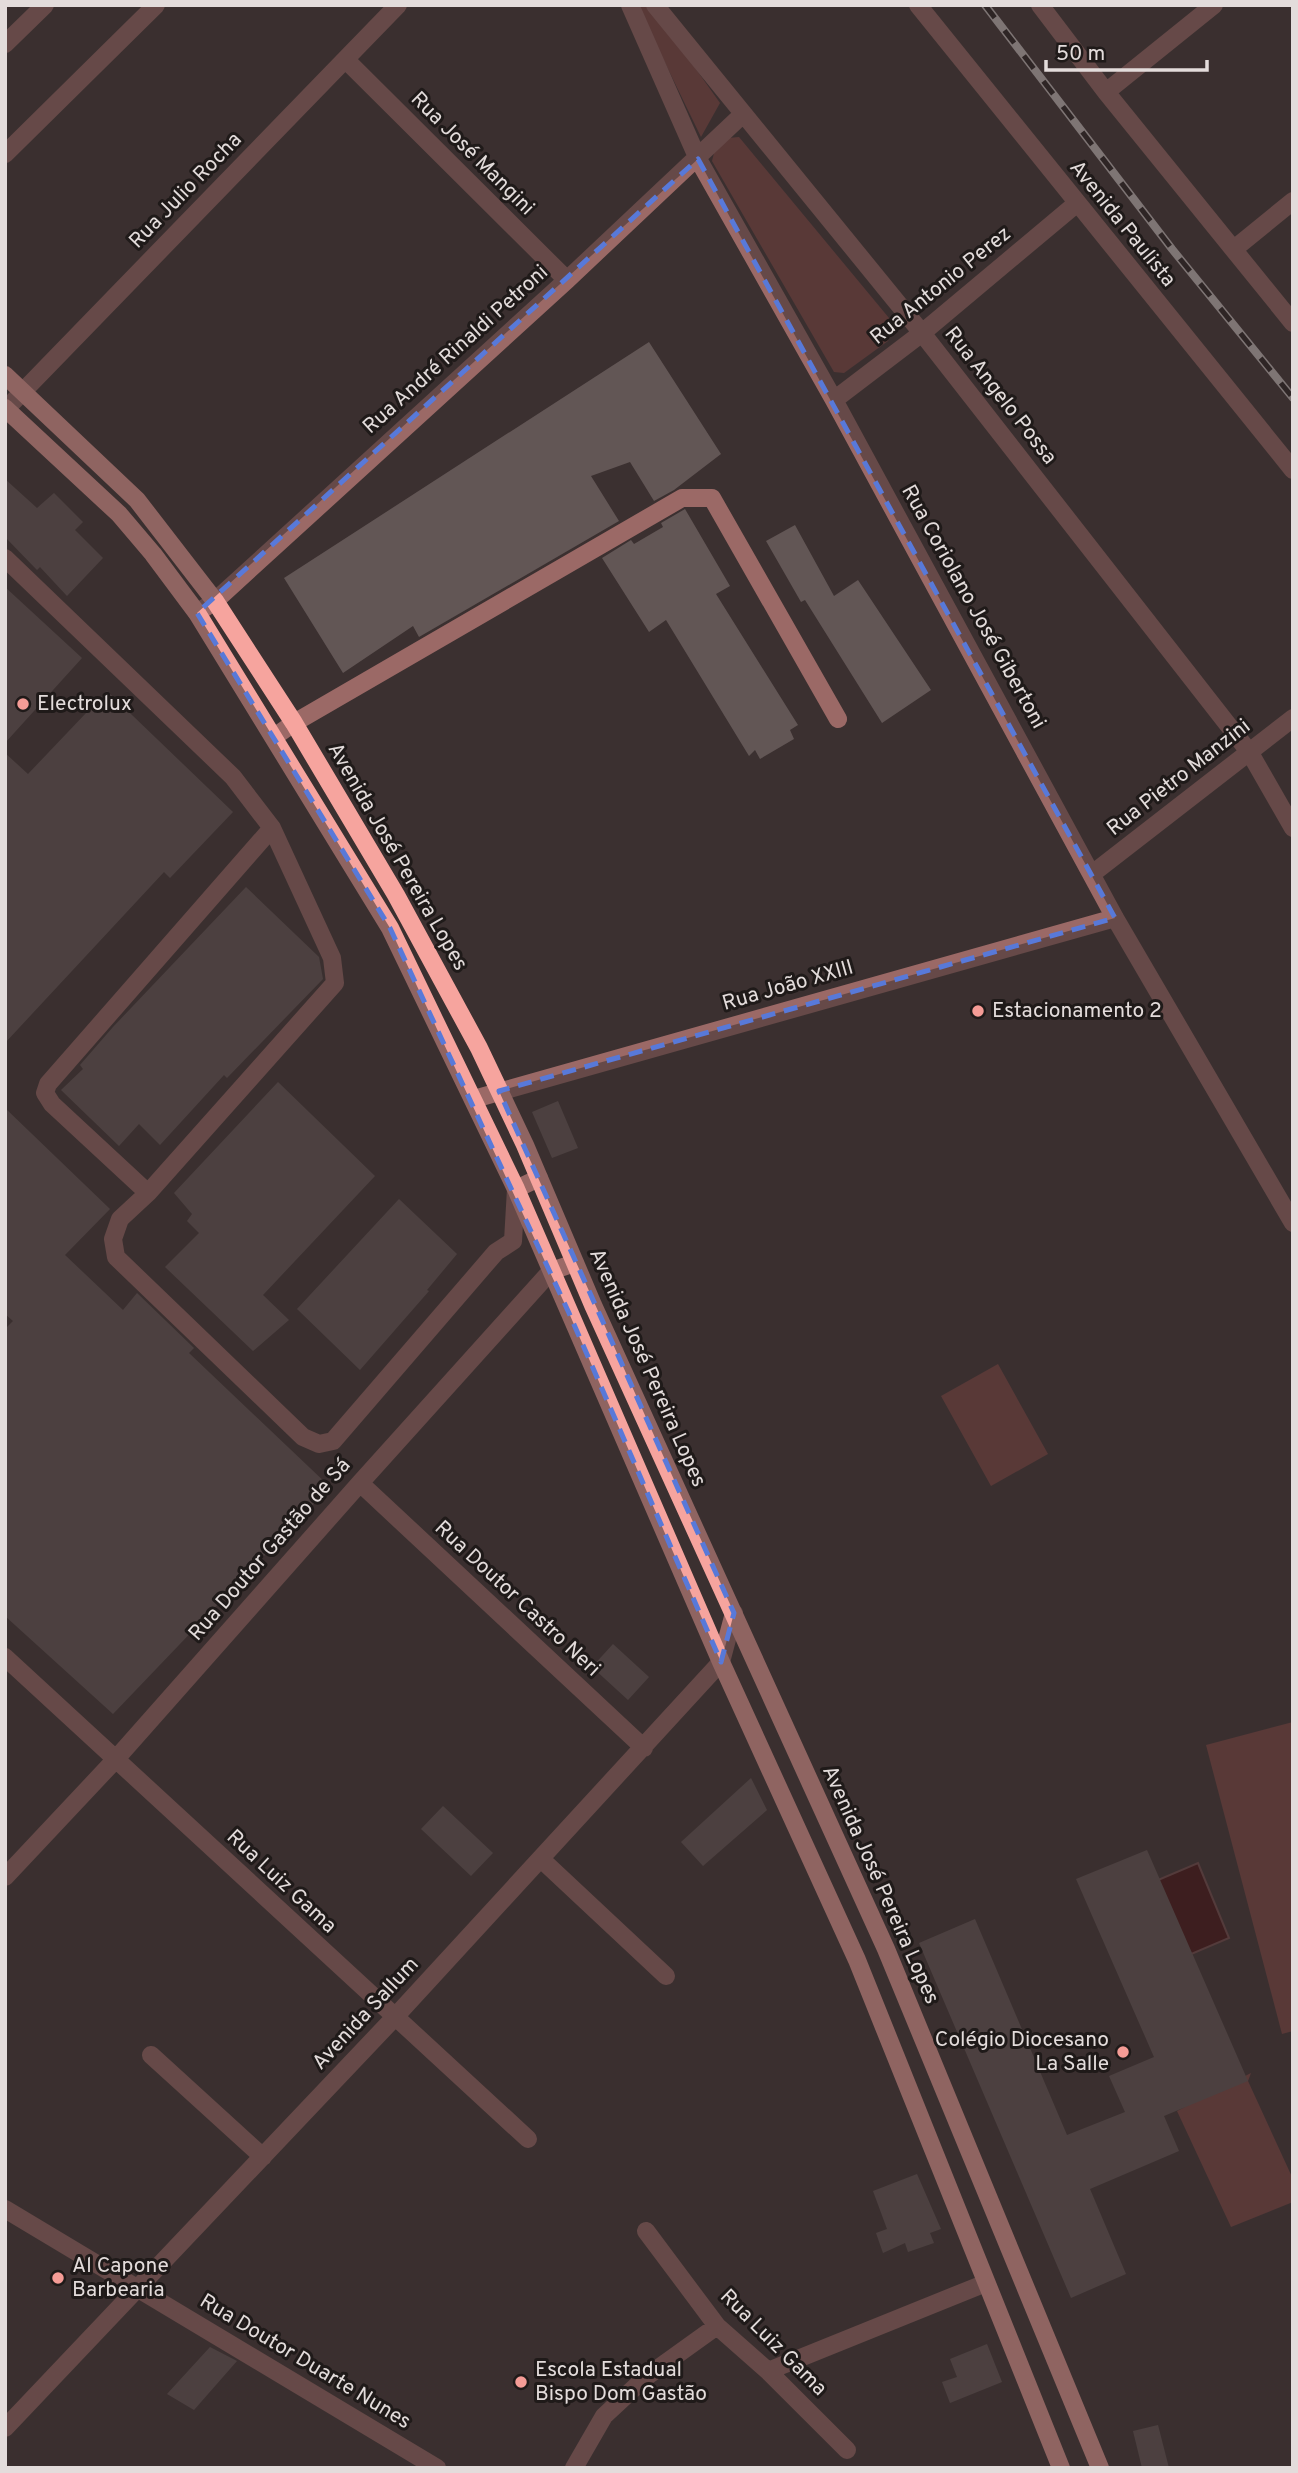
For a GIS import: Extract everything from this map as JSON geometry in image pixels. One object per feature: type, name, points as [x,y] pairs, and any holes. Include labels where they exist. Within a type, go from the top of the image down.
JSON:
[{"type":"main road","name":"Avenida José Pereira Lopes","points":[[5,375],[137,500],[215,601],[294,723],[396,895],[479,1048],[886,1949],[1100,2468]]},
{"type":"main road","name":"Avenida José Pereira Lopes","points":[[6,409],[119,514],[197,613],[390,928],[516,1189],[721,1662],[857,1960],[1061,2468]]},
{"type":"main road","points":[[857,1960],[886,1949]]},
{"type":"street","points":[[5,44],[45,5]]},
{"type":"street","points":[[5,154],[156,5]]},
{"type":"street","name":"Rua Julio Rocha","points":[[6,409],[398,5]]},
{"type":"street","name":"Rua Coriolano José Gibertoni","points":[[629,5],[698,159],[834,400],[1115,918],[1293,1223]]},
{"type":"street","name":"Rua Angelo Possa","points":[[655,5],[922,333],[1250,753],[1293,828]]},
{"type":"street","name":"Avenida Paulista","points":[[918,5],[1293,470]]},
{"type":"street","points":[[1040,5],[1106,92],[1293,323]]},
{"type":"street","points":[[1106,92],[1214,5]]},
{"type":"street","name":"Rua José Mangini","points":[[346,60],[566,280]]},
{"type":"street","name":"Rua André Rinaldi Petroni","points":[[197,613],[215,601],[698,159],[742,115]]},
{"type":"street","points":[[1234,250],[1293,201]]},
{"type":"street","name":"Rua Antonio Perez","points":[[834,400],[922,333],[1076,204]]},
{"type":"street","points":[[274,737],[682,498],[712,498],[838,719]]},
{"type":"street","points":[[5,558],[233,777],[271,828],[332,958],[335,983],[148,1193],[120,1219],[113,1240],[116,1257],[303,1437],[319,1444],[333,1441],[496,1252],[513,1241],[516,1189],[539,1178]]},
{"type":"street","name":"Rua Pietro Manzini","points":[[1092,874],[1293,719]]},
{"type":"street","points":[[148,1193],[52,1104],[45,1093],[48,1084],[271,828]]},
{"type":"street","name":"Rua João XXIII","points":[[474,1099],[1115,918]]},
{"type":"street","name":"Rua Doutor Gastão de Sá","points":[[5,1877],[115,1760],[551,1271],[575,1263]]},
{"type":"street","name":"Rua Doutor Castro Neri","points":[[360,1483],[644,1748]]},
{"type":"street","name":"Avenida Sallum","points":[[5,2428],[394,2018],[721,1662],[734,1613]]},
{"type":"street","name":"Rua Luiz Gama","points":[[5,1657],[528,2139]]},
{"type":"street","points":[[541,1859],[666,1976]]},
{"type":"street","points":[[151,2055],[263,2157]]},
{"type":"street","name":"Rua Doutor Duarte Nunes","points":[[5,2209],[437,2468]]},
{"type":"street","name":"Rua Luiz Gama","points":[[646,2231],[717,2326],[768,2371],[847,2450]]},
{"type":"street","points":[[768,2371],[986,2283]]},
{"type":"street","points":[[574,2468],[604,2416],[646,2377],[717,2326]]},
{"type":"highlighted area","points":[[698,159],[1115,918],[499,1091],[734,1613],[721,1662],[569,1313],[390,928],[197,613]]},
{"type":"shaded area","points":[[637,5],[652,7],[720,103],[701,137]]},
{"type":"shaded area","points":[[739,137],[889,318],[892,329],[888,341],[844,373],[834,372],[712,161],[715,149],[728,138]]},
{"type":"shaded area","points":[[998,1364],[1048,1454],[991,1486],[941,1396]]},
{"type":"shaded area","points":[[1293,1722],[1293,2031],[1282,2034],[1206,1745]]},
{"type":"shaded area","points":[[1198,1863],[1229,1938],[1189,1955],[1158,1880]]},
{"type":"shaded area","points":[[1251,2073],[1248,2081],[1293,2179],[1293,2202],[1231,2227],[1177,2111]]},
{"type":"building","points":[[649,342],[721,454],[674,490],[654,501],[630,462],[591,476],[619,521],[419,637],[413,626],[343,673],[284,578]]},
{"type":"building","points":[[5,479],[37,508],[54,493],[83,522],[75,530],[103,558],[67,596],[40,567],[37,570],[5,537]]},
{"type":"building","points":[[685,509],[730,586],[716,594],[798,725],[790,730],[794,739],[760,759],[755,750],[749,756],[666,620],[649,632],[602,558],[631,540],[634,544],[663,527],[661,523]]},
{"type":"building","points":[[795,525],[834,596],[858,580],[931,690],[882,723],[805,600],[801,602],[766,541]]},
{"type":"building","name":"Electrolux","points":[[5,587],[82,658],[5,743]]},
{"type":"building","points":[[107,691],[233,812],[170,878],[164,872],[5,1043],[5,753],[28,774]]},
{"type":"building","points":[[246,887],[319,957],[323,979],[227,1078],[224,1075],[160,1145],[139,1124],[119,1146],[61,1090],[83,1069],[80,1065],[113,1027]]},
{"type":"building","points":[[278,1082],[375,1176],[263,1295],[289,1320],[253,1351],[165,1267],[199,1233],[187,1221],[192,1214],[174,1193]]},
{"type":"building","points":[[558,1101],[578,1148],[552,1158],[532,1112]]},
{"type":"building","points":[[5,1108],[110,1209],[65,1255],[123,1310],[137,1293],[194,1348],[189,1353],[330,1487],[113,1714],[5,1616],[5,1329],[13,1321],[5,1314]]},
{"type":"building","points":[[399,1199],[457,1254],[427,1290],[429,1291],[360,1370],[297,1309]]},
{"type":"building","points":[[613,1644],[649,1677],[628,1700],[592,1667]]},
{"type":"building","points":[[751,1778],[767,1810],[703,1866],[681,1842]]},
{"type":"building","points":[[443,1806],[493,1853],[471,1876],[421,1829]]},
{"type":"building","points":[[1147,1850],[1248,2081],[1164,2116],[1179,2151],[1090,2189],[1126,2274],[1071,2298],[919,1943],[975,1919],[1067,2135],[1125,2112],[1109,2076],[1154,2057],[1076,1879]]},
{"type":"building","points":[[917,2174],[941,2229],[930,2233],[934,2243],[908,2252],[905,2243],[883,2253],[876,2233],[887,2229],[873,2191]]},
{"type":"building","points":[[987,2344],[1002,2382],[950,2403],[942,2382],[957,2377],[950,2359]]},
{"type":"building","points":[[210,2347],[237,2361],[194,2410],[167,2394]]},
{"type":"building","points":[[1158,2425],[1169,2468],[1142,2468],[1133,2431]]},
{"type":"railway","points":[[985,5],[1172,249],[1293,398]]},
{"type":"place","name":"Electrolux","points":[[23,704]]},
{"type":"place","name":"Estacionamento 2","points":[[978,1011]]},
{"type":"place","name":"Colégio Diocesano La Salle","points":[[1123,2052]]},
{"type":"place","name":"Al Capone Barbearia","points":[[58,2278]]},
{"type":"place","name":"Escola Estadual Bispo Dom Gastão","points":[[521,2382]]}]
